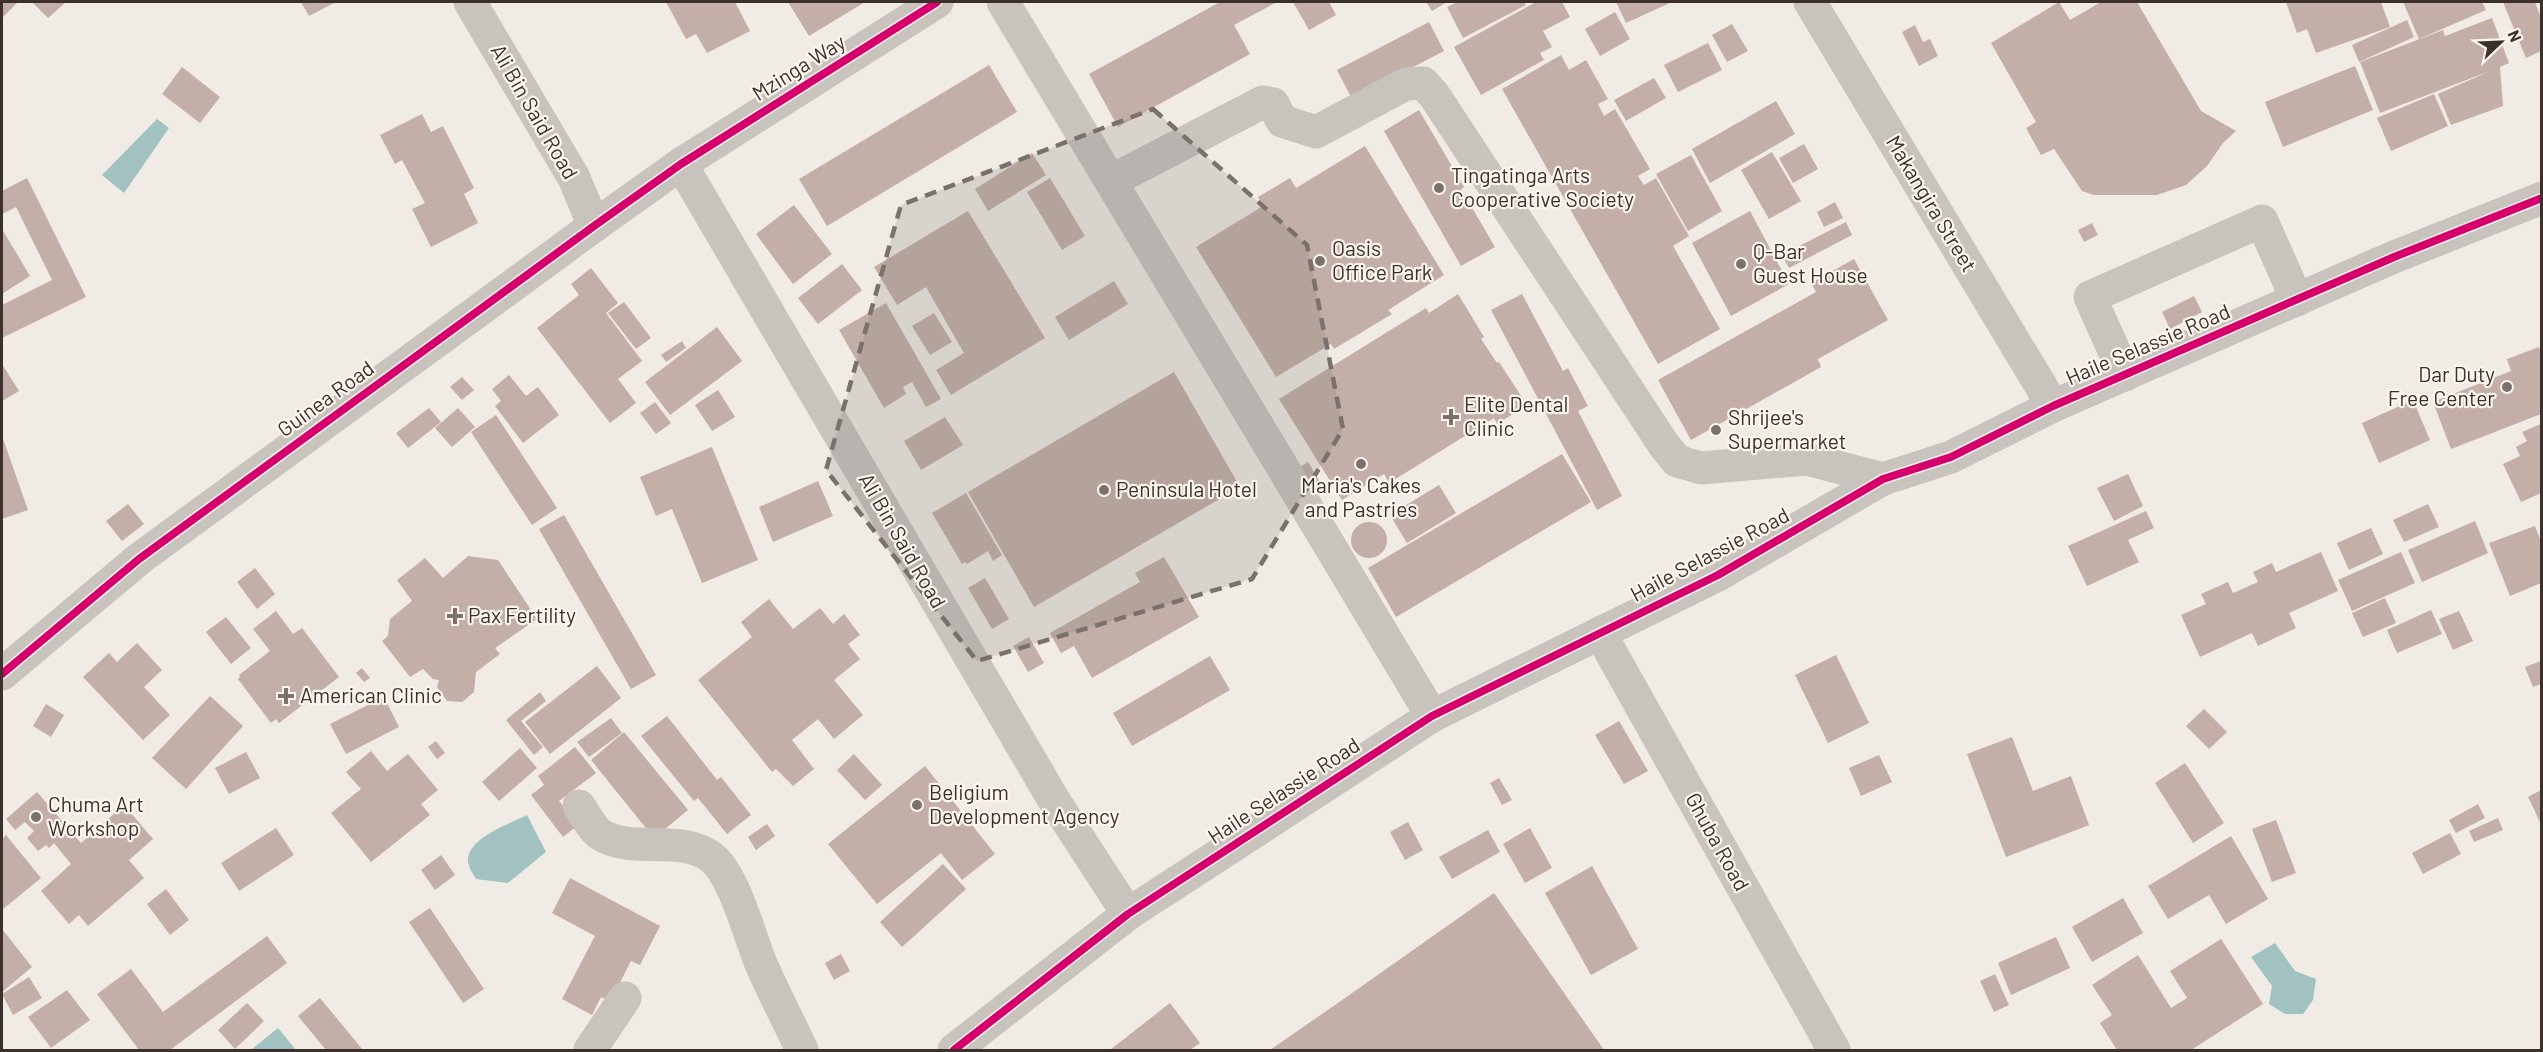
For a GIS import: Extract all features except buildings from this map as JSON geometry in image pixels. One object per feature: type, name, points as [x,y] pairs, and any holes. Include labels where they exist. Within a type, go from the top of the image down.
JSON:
[{"type":"street","name":"Ali Bin Said Road","points":[[470,2],[573,178],[594,226]]},
{"type":"street","name":"Mzinga Way","points":[[681,164],[937,2]]},
{"type":"street","points":[[1003,2],[1432,716]]},
{"type":"street","name":"Makangira Street","points":[[1810,2],[2053,406]]},
{"type":"street","points":[[1111,181],[1263,102],[1273,104],[1282,121],[1316,132],[1406,84],[1423,83],[1434,94],[1664,445],[1677,460],[1701,468],[1807,459],[1883,479]]},
{"type":"street","name":"Ali Bin Said Road","points":[[681,164],[1049,792],[1128,914]]},
{"type":"street","name":"Guinea Road","points":[[2,674],[139,559],[681,164]]},
{"type":"street","name":"Haile Selassie Road","points":[[954,1050],[1128,914],[1432,716],[1718,575],[1883,479],[1951,457],[2053,406],[2394,257],[2541,198]]},
{"type":"street","points":[[2125,375],[2090,297],[2262,221],[2297,300]]},
{"type":"street","name":"Ghuba Road","points":[[1600,633],[1834,1050]]},
{"type":"street","points":[[579,806],[599,834],[619,842],[689,848],[708,855],[718,862],[802,1050]]},
{"type":"street","points":[[590,1050],[625,998]]},
{"type":"highlighted area","points":[[1153,109],[1307,245],[1343,429],[1252,579],[977,661],[826,470],[901,205]]},
{"type":"water","points":[[157,119],[169,128],[124,193],[102,175]]},
{"type":"water","points":[[527,815],[546,852],[508,883],[476,879],[469,866],[468,857],[472,849],[488,834]]},
{"type":"water","points":[[2275,943],[2295,971],[2316,979],[2313,1000],[2303,1014],[2285,1014],[2269,1004],[2272,986],[2251,957]]},
{"type":"water","points":[[278,1028],[296,1050],[251,1050]]},
{"type":"cycle path","points":[[2,674],[139,559],[594,226],[681,164],[937,2]]},
{"type":"cycle path","points":[[954,1050],[1128,914],[1432,716],[1718,575],[1883,479],[1951,457],[2053,406],[2394,257],[2542,198]]},
{"type":"place","name":"Tingatinga Arts Cooperative Society","points":[[1439,188]]},
{"type":"place","name":"Oasis Office Park","points":[[1320,261]]},
{"type":"place","name":"Q-Bar Guest House","points":[[1741,264]]},
{"type":"place","name":"Dar Duty Free Center","points":[[2507,387]]},
{"type":"place","name":"Elite Dental Clinic","points":[[1451,417]]},
{"type":"place","name":"Shrijee's Supermarket","points":[[1716,430]]},
{"type":"place","name":"Maria's Cakes and Pastries","points":[[1361,464]]},
{"type":"place","name":"Peninsula Hotel","points":[[1104,490]]},
{"type":"place","name":"Pax Fertility","points":[[455,616]]},
{"type":"place","name":"American Clinic","points":[[286,696]]},
{"type":"place","name":"Beligium Development Agency","points":[[917,805]]},
{"type":"place","name":"Chuma Art Workshop","points":[[36,817]]}]
